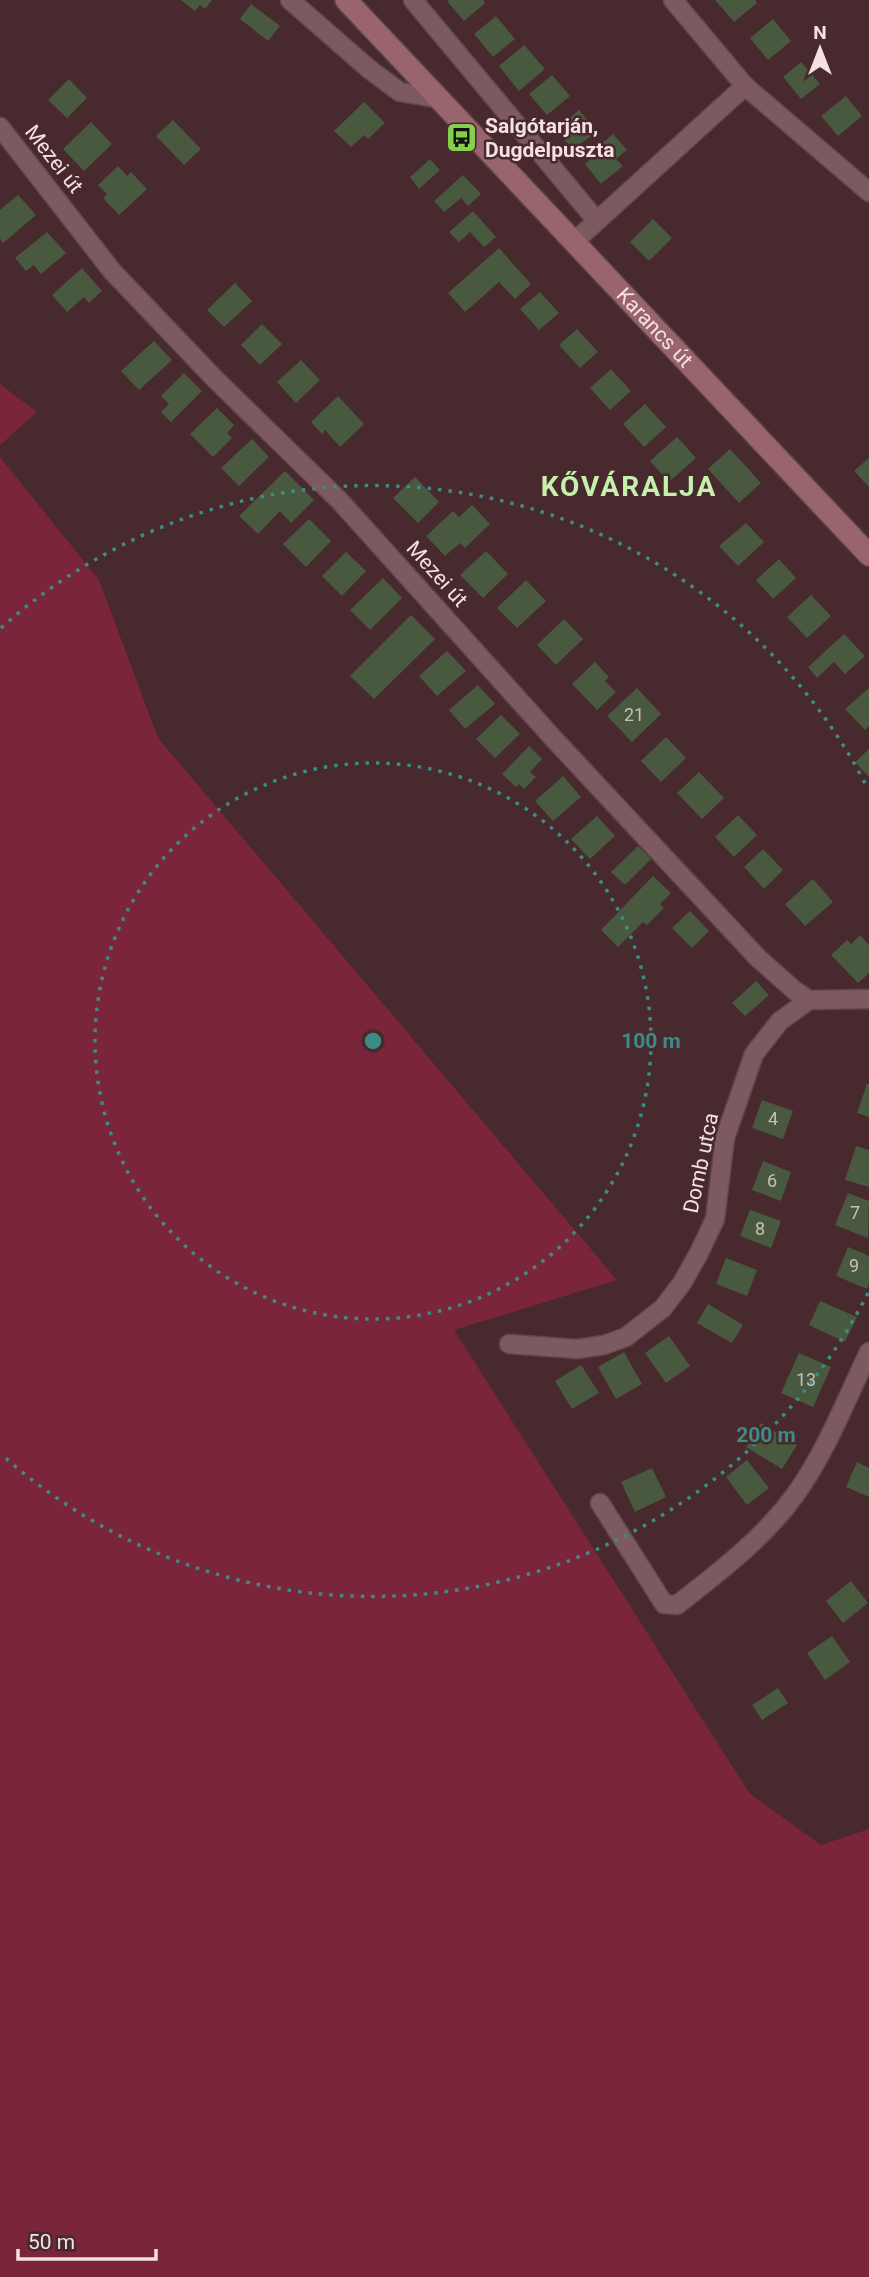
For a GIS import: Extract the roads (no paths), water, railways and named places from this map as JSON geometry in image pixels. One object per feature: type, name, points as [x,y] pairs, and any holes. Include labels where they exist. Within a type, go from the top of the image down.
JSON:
[{"type":"main road","name":"Karancs út","points":[[346,0],[869,555]]},
{"type":"street","points":[[290,0],[369,69],[400,92],[441,99]]},
{"type":"street","points":[[413,0],[597,221]]},
{"type":"street","points":[[673,0],[746,86],[869,192]]},
{"type":"street","points":[[575,241],[746,86]]},
{"type":"street","name":"Mezei út","points":[[0,127],[112,271],[215,379],[339,500],[553,738],[758,958],[809,1000]]},
{"type":"street","points":[[809,1000],[869,999]]},
{"type":"street","name":"Domb utca","points":[[509,1344],[578,1349],[604,1345],[625,1337],[663,1308],[682,1283],[715,1219],[725,1138],[754,1055],[780,1021],[809,1000]]},
{"type":"street","points":[[600,1503],[664,1604],[677,1605],[740,1556],[794,1496],[817,1458],[869,1352]]},
{"type":"place","name":"Salgótarján, Dugdelpuszta","points":[[462,138]]},
{"type":"district","name":"KŐVÁRALJA","points":[[629,486]]}]
